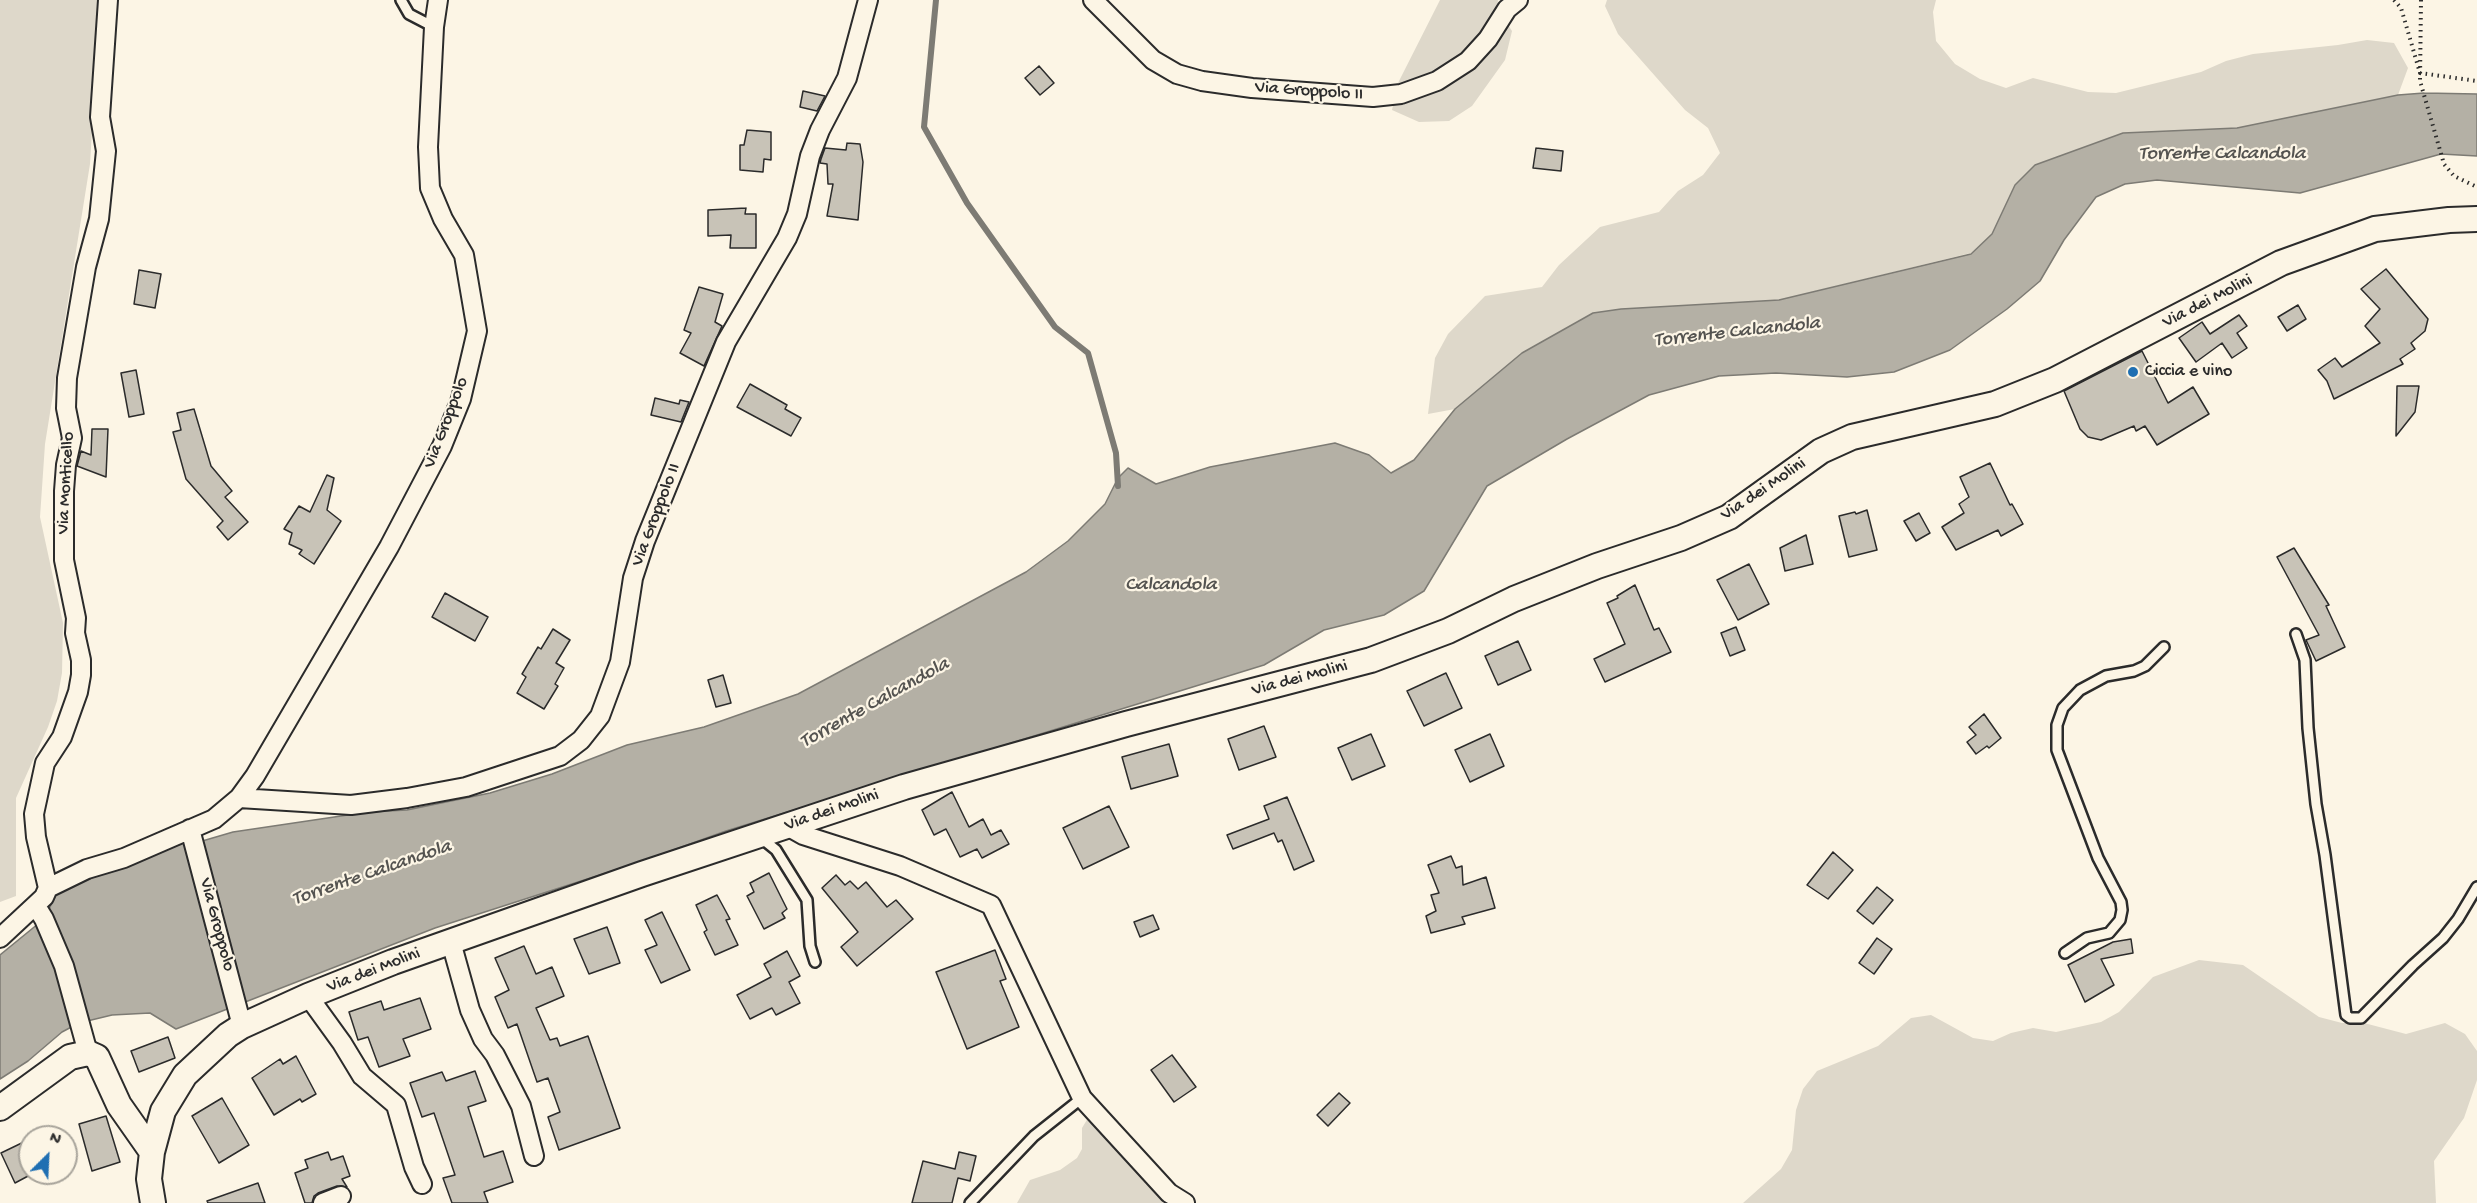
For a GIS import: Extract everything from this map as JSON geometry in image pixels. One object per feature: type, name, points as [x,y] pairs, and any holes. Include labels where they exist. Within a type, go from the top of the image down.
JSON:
[{"type":"street","name":"Via Monticello","points":[[48,888],[36,837],[34,814],[45,764],[62,737],[78,692],[81,675],[81,660],[75,633],[76,618],[64,560],[64,491],[66,465],[72,438],[66,408],[67,378],[101,196],[106,151],[100,117],[108,0]]},
{"type":"street","name":"Via Groppolo","points":[[48,888],[87,869],[192,834],[239,798],[255,776],[389,547],[442,446],[460,399],[477,331],[464,255],[443,219],[430,188],[428,147],[434,27],[438,0]]},
{"type":"street","name":"Via Groppolo II","points":[[239,798],[351,805],[466,787],[560,756],[581,740],[600,716],[620,662],[633,578],[645,541],[726,342],[790,230],[820,130],[847,78],[868,0]]},
{"type":"street","name":"Via Groppolo II","points":[[1093,0],[1153,60],[1177,74],[1203,81],[1252,88],[1373,97],[1401,94],[1437,81],[1468,62],[1488,39],[1507,9],[1518,0]]},
{"type":"street","name":"Via dei Molini","points":[[153,1203],[149,1179],[152,1152],[163,1111],[185,1075],[228,1035],[240,1018],[308,996],[393,962],[758,835],[915,784],[1371,660],[1448,631],[1514,598],[1597,566],[1681,538],[1729,517],[1821,451],[1852,438],[1995,404],[2055,380],[2281,263],[2375,229],[2477,219]]},
{"type":"street","points":[[787,826],[804,835],[900,866],[991,905],[1083,1098],[1169,1193],[1185,1203]]},
{"type":"street","name":"Via Groppolo","points":[[192,834],[240,1018]]},
{"type":"street","points":[[0,938],[36,906],[48,888]]},
{"type":"street","points":[[36,906],[64,966],[88,1053]]},
{"type":"street","points":[[451,942],[471,1010],[483,1039],[495,1055],[521,1106],[534,1156]]},
{"type":"street","points":[[308,996],[342,1043],[362,1076],[396,1106],[414,1167],[422,1184]]},
{"type":"street","points":[[0,1108],[70,1057],[88,1053],[97,1057],[119,1105],[152,1152]]},
{"type":"street","points":[[323,1203],[341,1196]]},
{"type":"lane","points":[[401,0],[409,15],[434,27]]},
{"type":"lane","points":[[2296,634],[2305,660],[2308,728],[2316,804],[2346,1015],[2350,1018],[2361,1018],[2443,939],[2477,887]]},
{"type":"lane","points":[[2065,953],[2086,939],[2109,933],[2120,920],[2122,910],[2121,902],[2098,858],[2057,750],[2056,725],[2063,708],[2079,690],[2106,676],[2134,671],[2145,666],[2164,647]]},
{"type":"lane","points":[[758,835],[776,850],[807,900],[808,932],[815,962]]},
{"type":"lane","points":[[970,1203],[1034,1136],[1083,1098]]},
{"type":"path","points":[[2394,0],[2401,8],[2420,73]]},
{"type":"path","points":[[2421,0],[2420,81],[2444,164],[2454,176],[2477,187]]},
{"type":"path","points":[[2420,73],[2477,81]]},
{"type":"shaded area","points":[[0,0],[100,0],[90,164],[45,444],[40,517],[63,623],[62,673],[57,701],[48,727],[16,798],[16,896],[0,902]]},
{"type":"shaded area","points":[[1440,0],[1498,0],[1497,8],[1512,31],[1505,60],[1472,106],[1449,121],[1419,122],[1392,110],[1398,83]]},
{"type":"shaded area","points":[[1607,0],[1936,0],[1933,12],[1936,41],[1955,64],[1980,79],[2006,88],[2033,78],[2088,92],[2116,93],[2201,72],[2226,61],[2253,54],[2367,40],[2394,43],[2408,68],[2398,95],[2237,128],[2123,133],[2015,185],[1992,234],[1971,253],[1779,300],[1621,309],[1593,313],[1522,353],[1455,409],[1428,414],[1435,358],[1448,334],[1485,296],[1542,287],[1559,265],[1600,227],[1659,212],[1678,191],[1703,175],[1720,153],[1708,128],[1685,110],[1618,34],[1605,6]]},
{"type":"shaded area","points":[[2199,960],[2243,965],[2319,1017],[2342,1023],[2364,1023],[2406,1034],[2445,1023],[2465,1034],[2477,1051],[2477,1080],[2464,1118],[2434,1161],[2436,1203],[1743,1203],[1781,1169],[1792,1150],[1796,1110],[1803,1089],[1817,1071],[1878,1046],[1911,1018],[1931,1015],[1973,1038],[1993,1041],[2011,1033],[2033,1028],[2056,1032],[2101,1022],[2119,1012],[2153,977]]},
{"type":"shaded area","points":[[1088,1118],[1167,1203],[1017,1203],[1030,1180],[1060,1170],[1077,1158],[1082,1149],[1082,1128]]},
{"type":"water","name":"Calcandola","points":[[2477,94],[2477,156],[2441,154],[2300,193],[2157,180],[2125,184],[2096,197],[2064,240],[2040,281],[2007,309],[1950,350],[1894,372],[1847,377],[1776,373],[1719,376],[1649,395],[1487,486],[1424,591],[1384,615],[1324,630],[1264,665],[726,831],[637,863],[435,928],[176,1029],[150,1013],[112,1015],[79,1023],[62,1032],[28,1061],[0,1079],[0,955],[44,919],[58,891],[187,841],[192,844],[233,832],[368,812],[407,810],[490,793],[552,774],[627,745],[704,727],[798,694],[1026,572],[1068,541],[1105,504],[1118,478],[1128,468],[1156,484],[1210,467],[1335,443],[1369,455],[1391,473],[1414,460],[1455,409],[1522,353],[1593,313],[1621,309],[1779,300],[1971,254],[1992,234],[2015,185],[2035,165],[2123,133],[2237,128],[2398,95]]},
{"type":"building","points":[[1039,66],[1054,83],[1040,95],[1025,78]]},
{"type":"building","points":[[803,91],[825,96],[817,111],[800,107]]},
{"type":"building","points":[[747,130],[771,132],[771,160],[764,159],[763,172],[740,170],[740,145],[744,145]]},
{"type":"building","points":[[847,143],[860,144],[863,162],[858,220],[827,216],[833,184],[828,184],[827,164],[820,163],[821,159],[825,148],[846,150]]},
{"type":"building","points":[[1536,148],[1563,151],[1561,171],[1533,168]]},
{"type":"building","points":[[746,208],[745,214],[756,214],[756,248],[730,248],[731,235],[708,236],[708,210]]},
{"type":"building","points":[[2386,269],[2428,319],[2425,331],[2411,343],[2415,349],[2400,359],[2403,364],[2334,399],[2327,381],[2318,370],[2335,358],[2342,367],[2380,343],[2365,326],[2380,309],[2361,289]]},
{"type":"building","points":[[139,270],[161,274],[155,308],[134,304]]},
{"type":"building","points":[[699,287],[723,294],[715,322],[722,326],[704,366],[680,353],[691,333],[684,330]]},
{"type":"building","points":[[2298,305],[2306,319],[2287,331],[2278,317]]},
{"type":"building","points":[[2239,315],[2247,326],[2237,333],[2247,348],[2232,358],[2222,343],[2196,362],[2179,338],[2202,322],[2210,334]]},
{"type":"building","points":[[2142,351],[2168,403],[2193,387],[2209,414],[2157,445],[2145,426],[2136,431],[2134,426],[2101,440],[2088,437],[2080,429],[2064,391]]},
{"type":"building","points":[[136,370],[144,414],[129,417],[121,373]]},
{"type":"building","points":[[750,384],[787,405],[785,409],[801,418],[791,436],[737,407]]},
{"type":"building","points":[[2397,386],[2419,386],[2415,412],[2396,436]]},
{"type":"building","points":[[655,398],[679,404],[680,400],[689,402],[681,422],[651,415]]},
{"type":"building","points":[[194,409],[211,466],[232,491],[225,497],[248,522],[228,540],[217,527],[223,521],[186,479],[173,432],[181,430],[177,413]]},
{"type":"building","points":[[92,429],[108,429],[106,477],[77,466],[81,451],[91,455]]},
{"type":"building","points":[[1990,463],[2010,505],[2012,504],[2023,524],[2001,536],[1998,530],[1956,550],[1942,527],[1964,513],[1959,504],[1969,497],[1960,477]]},
{"type":"building","points":[[327,475],[334,478],[327,510],[341,521],[314,564],[299,554],[302,550],[289,544],[292,533],[284,529],[299,506],[310,512]]},
{"type":"building","points":[[1867,510],[1877,550],[1849,557],[1839,516]]},
{"type":"building","points":[[1919,513],[1930,533],[1916,541],[1904,521]]},
{"type":"building","points":[[1806,535],[1813,564],[1785,571],[1780,548]]},
{"type":"building","points":[[2294,548],[2329,605],[2326,606],[2345,647],[2316,661],[2306,640],[2319,635],[2277,557]]},
{"type":"building","points":[[1749,564],[1769,604],[1738,620],[1717,580]]},
{"type":"building","points":[[1635,585],[1654,630],[1659,628],[1671,652],[1605,682],[1594,659],[1625,644],[1607,603]]},
{"type":"building","points":[[445,593],[488,617],[475,641],[432,617]]},
{"type":"building","points":[[1736,627],[1745,650],[1730,656],[1721,633]]},
{"type":"building","points":[[553,629],[570,640],[556,663],[564,668],[555,684],[558,686],[544,709],[517,693],[526,677],[522,674],[538,647],[541,649]]},
{"type":"building","points":[[1518,641],[1531,670],[1498,685],[1485,656]]},
{"type":"building","points":[[1446,673],[1462,708],[1424,726],[1407,691]]},
{"type":"building","points":[[723,675],[731,703],[716,707],[708,680]]},
{"type":"building","points":[[1984,714],[2001,738],[1989,748],[1987,746],[1976,754],[1967,742],[1976,735],[1969,727]]},
{"type":"building","points":[[1264,726],[1276,757],[1239,770],[1228,739]]},
{"type":"building","points":[[1371,734],[1385,766],[1352,780],[1338,748]]},
{"type":"building","points":[[1490,734],[1504,766],[1470,782],[1455,750]]},
{"type":"building","points":[[1169,744],[1178,776],[1131,789],[1122,757]]},
{"type":"building","points":[[952,792],[969,827],[983,819],[991,835],[1001,830],[1009,844],[982,858],[977,849],[960,857],[946,829],[934,835],[922,810]]},
{"type":"building","points":[[1287,797],[1314,861],[1294,870],[1282,840],[1278,842],[1274,833],[1233,849],[1227,835],[1269,819],[1264,806]]},
{"type":"building","points":[[1109,806],[1129,847],[1083,869],[1063,828]]},
{"type":"building","points":[[1833,852],[1853,870],[1828,899],[1807,885]]},
{"type":"building","points":[[1451,856],[1456,868],[1462,866],[1463,885],[1486,877],[1495,908],[1462,917],[1465,924],[1431,933],[1426,916],[1436,911],[1431,895],[1439,893],[1428,865]]},
{"type":"building","points":[[769,873],[787,909],[782,913],[785,918],[764,929],[747,896],[754,892],[750,883]]},
{"type":"building","points":[[836,875],[845,885],[850,881],[858,889],[866,882],[887,907],[896,900],[913,919],[857,966],[841,947],[858,932],[822,888]]},
{"type":"building","points":[[1877,887],[1893,900],[1873,924],[1857,911]]},
{"type":"building","points":[[717,895],[730,919],[726,920],[738,945],[715,955],[704,932],[707,930],[696,905]]},
{"type":"building","points":[[662,912],[690,970],[661,983],[645,950],[657,945],[645,920]]},
{"type":"building","points":[[1153,915],[1159,929],[1140,937],[1134,922]]},
{"type":"building","points":[[607,927],[620,963],[589,974],[574,939]]},
{"type":"building","points":[[1877,938],[1892,949],[1874,974],[1859,963]]},
{"type":"building","points":[[2131,939],[2133,953],[2101,959],[2114,985],[2085,1002],[2068,965],[2113,942]]},
{"type":"building","points":[[524,946],[536,974],[552,967],[564,996],[536,1008],[550,1040],[557,1038],[560,1046],[588,1036],[620,1128],[559,1150],[548,1117],[560,1112],[548,1078],[537,1082],[517,1024],[508,1028],[495,997],[509,990],[495,958]]},
{"type":"building","points":[[995,950],[1006,979],[1000,981],[1019,1027],[967,1049],[936,972]]},
{"type":"building","points":[[787,951],[800,976],[789,982],[800,1003],[776,1015],[772,1008],[750,1019],[737,995],[771,977],[764,964]]},
{"type":"building","points":[[420,998],[431,1029],[403,1039],[410,1056],[379,1067],[368,1037],[358,1040],[349,1012],[381,1001],[384,1010]]},
{"type":"building","points":[[168,1037],[175,1058],[139,1072],[131,1051]]},
{"type":"building","points":[[1172,1055],[1196,1087],[1174,1102],[1151,1070]]},
{"type":"building","points":[[296,1056],[316,1094],[302,1102],[300,1099],[274,1115],[252,1078],[280,1059],[283,1064]]},
{"type":"building","points":[[475,1071],[486,1101],[468,1107],[484,1157],[503,1151],[513,1182],[484,1192],[488,1203],[452,1203],[443,1178],[455,1175],[434,1113],[422,1117],[410,1083],[442,1072],[446,1081]]},
{"type":"building","points":[[1339,1093],[1350,1103],[1328,1126],[1317,1115]]},
{"type":"building","points":[[222,1098],[249,1145],[219,1163],[192,1116]]},
{"type":"building","points":[[106,1116],[120,1162],[92,1171],[79,1124]]},
{"type":"building","points":[[18,1145],[18,1181],[15,1183],[1,1153]]},
{"type":"building","points":[[328,1152],[331,1160],[343,1156],[350,1176],[342,1179],[347,1187],[337,1186],[318,1193],[314,1196],[312,1203],[305,1203],[295,1173],[308,1168],[305,1160]]},
{"type":"building","points":[[959,1152],[976,1156],[970,1181],[958,1178],[952,1203],[912,1203],[923,1161],[955,1169]]},
{"type":"building","points":[[258,1183],[265,1203],[208,1203],[207,1201]]},
{"type":"waterway","points":[[936,0],[924,127],[967,203],[1055,327],[1088,353],[1116,453],[1118,486]]},
{"type":"place","name":"Ciccia e vino","points":[[2133,372]]},
{"type":"water label","name":"Torrente Calcandola","points":[[2222,155]]},
{"type":"water label","name":"Torrente Calcandola","points":[[1737,333]]},
{"type":"water label","name":"Torrente Calcandola","points":[[875,704]]},
{"type":"water label","name":"Torrente Calcandola","points":[[372,874]]}]
